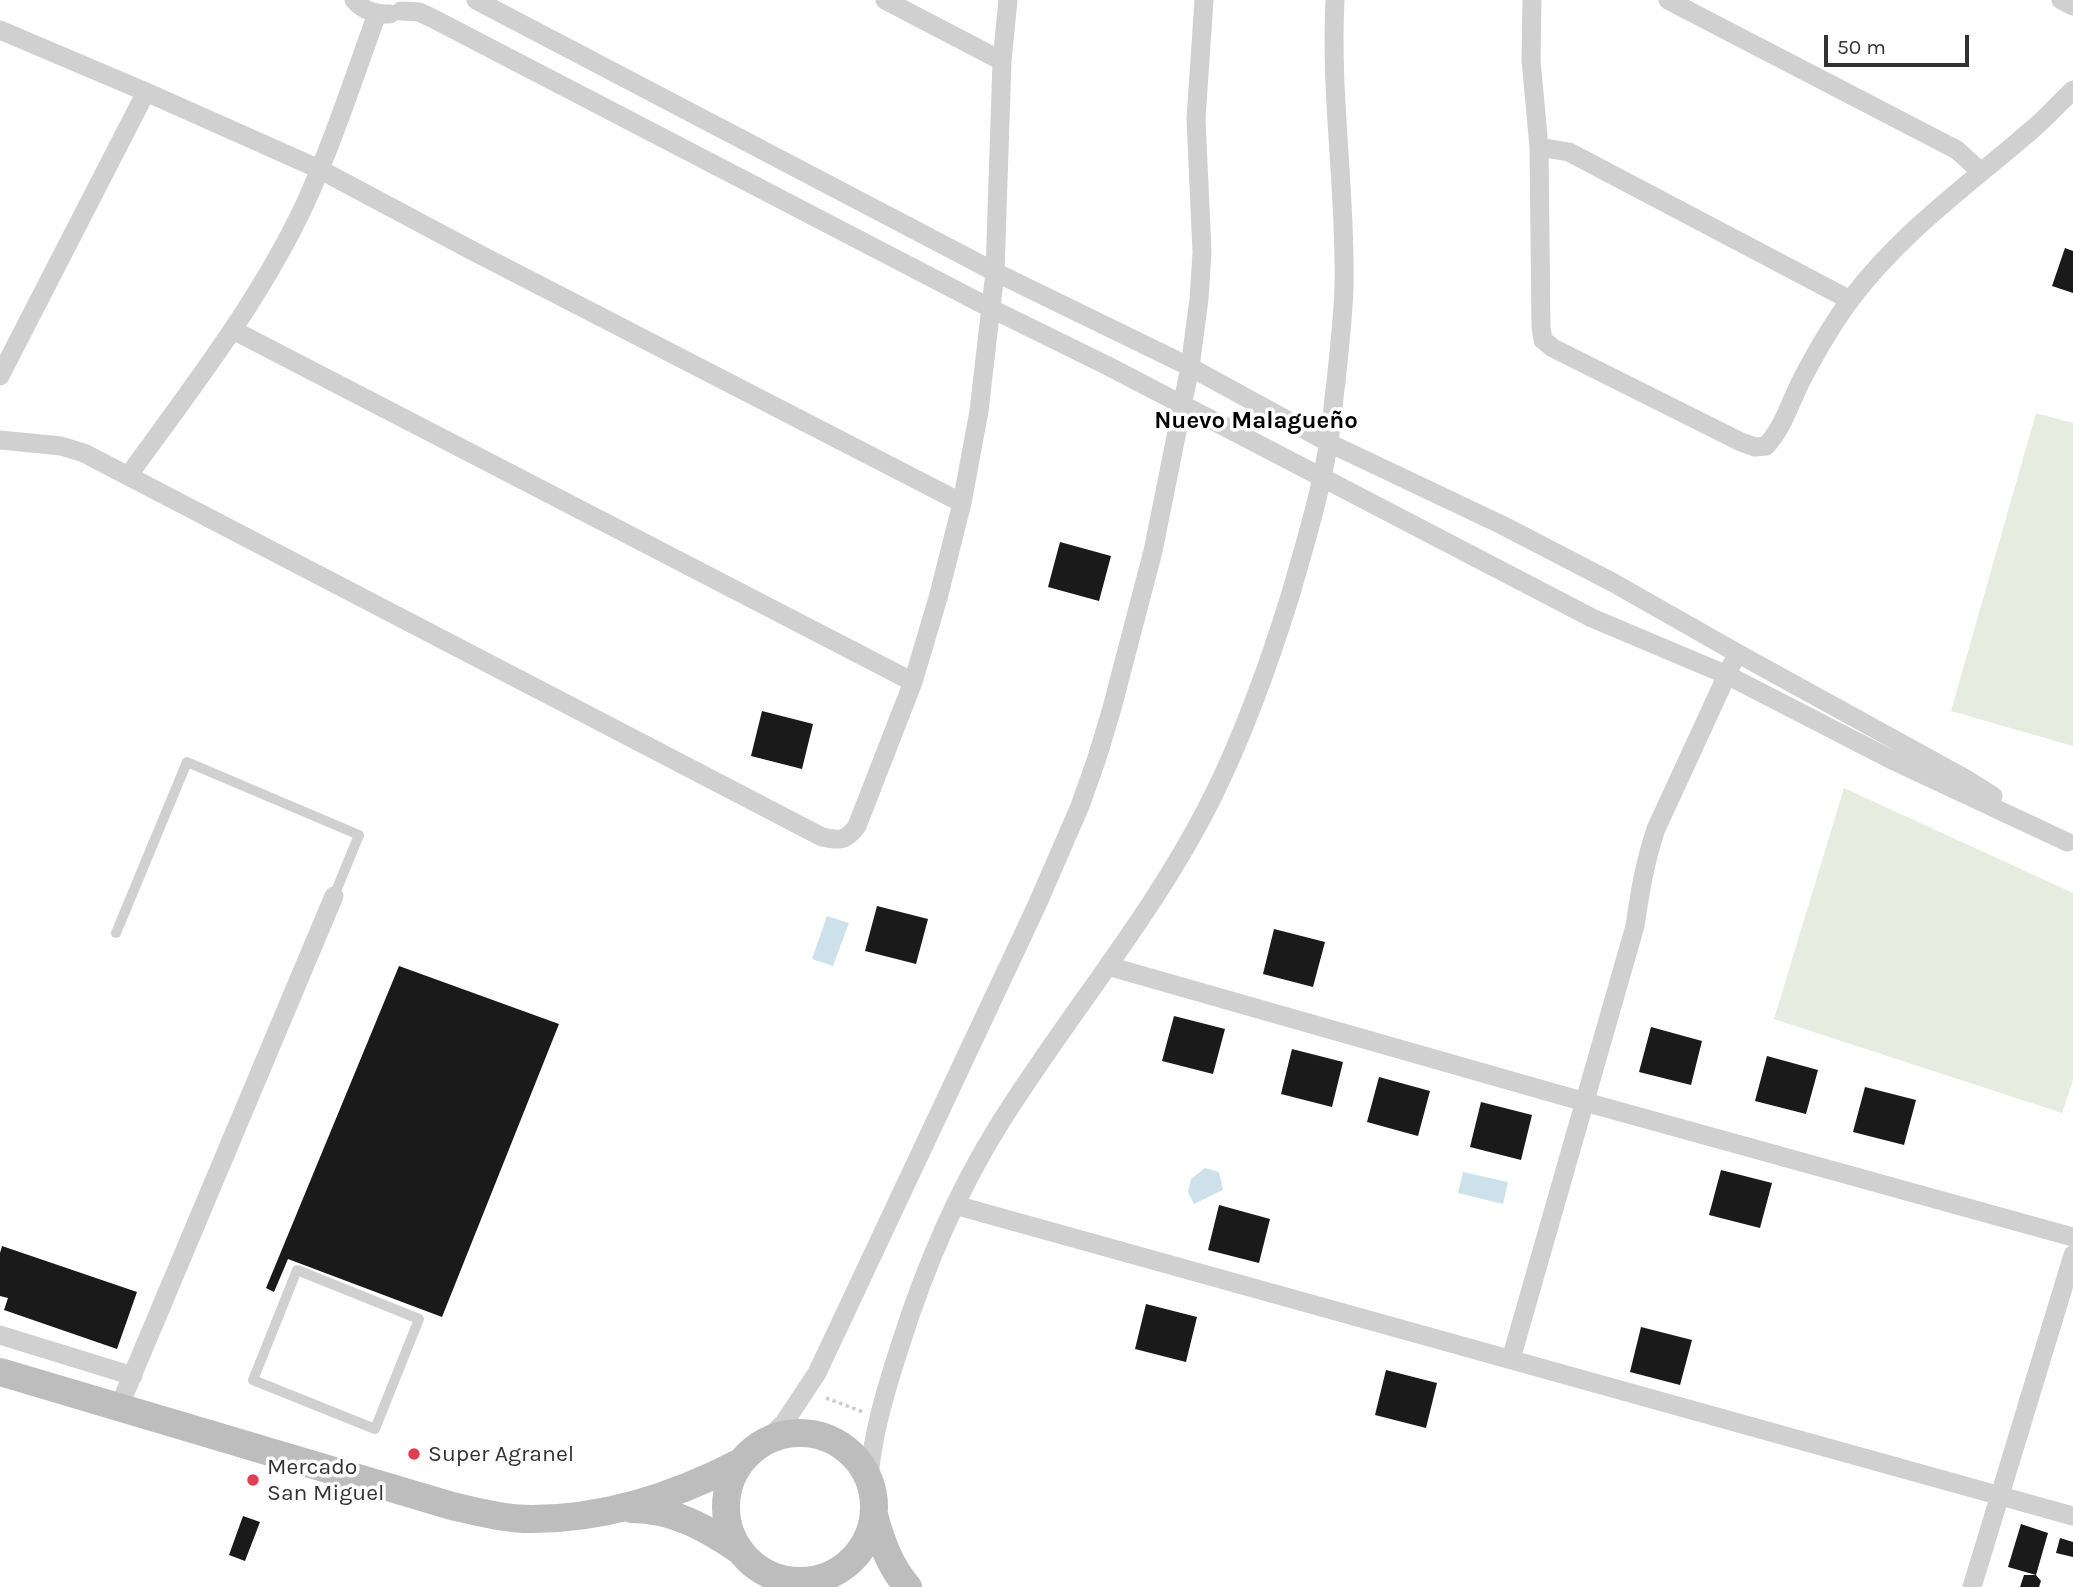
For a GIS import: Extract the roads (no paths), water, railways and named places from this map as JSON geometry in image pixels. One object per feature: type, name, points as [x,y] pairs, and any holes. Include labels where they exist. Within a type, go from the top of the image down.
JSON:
[{"type":"main road","points":[[0,1372],[490,1515],[530,1519],[573,1517],[619,1509],[693,1486],[739,1464]]},
{"type":"main road","points":[[874,1515],[867,1540],[851,1560],[817,1584],[768,1574],[748,1560],[729,1530],[725,1507],[729,1484],[739,1464],[747,1454],[766,1440],[789,1433],[813,1433],[825,1437],[855,1457],[869,1478],[879,1536],[908,1587]]},
{"type":"main road","points":[[619,1509],[656,1510],[674,1516],[703,1527],[740,1550]]},
{"type":"street","points":[[354,0],[365,10],[377,14],[390,15],[408,5],[1592,618],[1727,675],[1894,761],[2070,844]]},
{"type":"street","points":[[476,0],[995,272],[1190,367],[1329,443],[1502,525],[1612,582],[1966,779],[2070,844]]},
{"type":"street","points":[[885,0],[1002,61]]},
{"type":"street","points":[[0,440],[61,446],[84,453],[822,837],[836,841],[849,837],[857,826],[913,682],[962,503],[979,411],[992,309],[1002,61],[1008,0]]},
{"type":"street","points":[[766,1440],[790,1415],[817,1373],[1037,905],[1080,806],[1097,758],[1135,626],[1153,551],[1190,367],[1202,252],[1196,119],[1204,0]]},
{"type":"street","points":[[869,1478],[874,1435],[897,1353],[929,1264],[955,1205],[1007,1113],[1124,945],[1183,852],[1244,727],[1274,651],[1329,443],[1344,292],[1344,233],[1335,84],[1335,0]]},
{"type":"street","points":[[1532,0],[1531,60],[1539,147],[1543,340],[1553,348],[1755,447],[1766,446],[1774,437],[1801,380],[1850,300],[1876,269],[1929,216],[2037,126],[2073,90]]},
{"type":"street","points":[[1668,0],[1957,150],[1981,172]]},
{"type":"street","points":[[2061,0],[2073,6]]},
{"type":"street","points":[[128,476],[233,330],[273,264],[304,205],[319,169],[377,14]]},
{"type":"street","points":[[0,30],[319,169],[962,503]]},
{"type":"street","points":[[0,376],[146,92]]},
{"type":"street","points":[[1539,147],[1569,152],[1850,300]]},
{"type":"street","points":[[233,330],[913,682]]},
{"type":"street","points":[[1511,1359],[1635,926],[1644,868],[1656,829],[1737,653]]},
{"type":"street","points":[[119,1407],[334,896]]},
{"type":"street","points":[[1108,966],[2073,1237]]},
{"type":"street","points":[[955,1205],[2073,1517]]},
{"type":"street","points":[[1972,1587],[1999,1495],[2067,1298],[2073,1255]]},
{"type":"street","points":[[0,1335],[133,1376]]},
{"type":"lane","points":[[116,933],[187,762],[359,835],[334,896]]},
{"type":"lane","points":[[297,1270],[419,1319],[374,1429],[253,1380],[297,1270]]},
{"type":"water","points":[[827,916],[849,923],[833,966],[812,959]]},
{"type":"water","points":[[1205,1168],[1219,1172],[1223,1190],[1194,1204],[1188,1192],[1191,1179]]},
{"type":"water","points":[[1463,1172],[1508,1182],[1503,1204],[1458,1193]]},
{"type":"place","name":"Super Agranel","points":[[414,1454]]},
{"type":"place","name":"Mercado San Miguel","points":[[253,1480]]},
{"type":"district","name":"Nuevo Malagueño","points":[[1256,421]]}]
